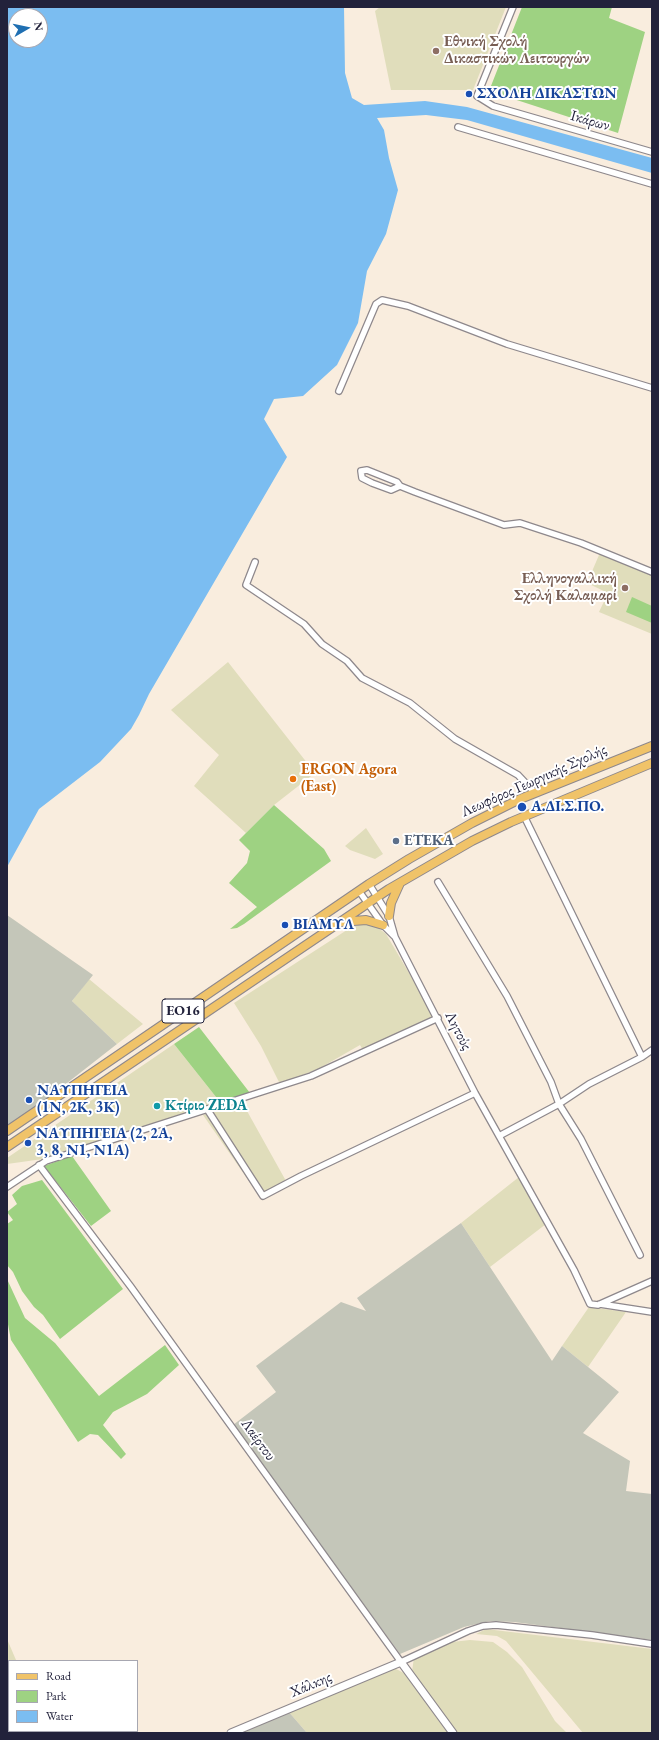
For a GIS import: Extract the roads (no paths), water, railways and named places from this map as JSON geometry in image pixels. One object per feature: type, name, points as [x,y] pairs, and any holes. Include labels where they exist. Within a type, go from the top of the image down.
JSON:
[{"type":"main road","name":"Λεωφόρος Γεωργικής Σχολής","points":[[369,884],[472,823],[535,793],[652,746]]},
{"type":"main road","name":"Λεωφόρος Γεωργικής Σχολής","points":[[400,882],[472,841],[524,816],[651,766]]},
{"type":"main road","name":"ΕΟ16","points":[[7,1147],[338,922],[400,882]]},
{"type":"main road","points":[[389,916],[391,902],[400,882]]},
{"type":"main road","name":"ΕΟ16","points":[[7,1131],[369,884]]},
{"type":"main road","points":[[338,922],[361,920],[383,925]]},
{"type":"street","name":"Ικάρων","points":[[513,7],[476,96],[493,106],[652,152]]},
{"type":"street","points":[[458,127],[652,184]]},
{"type":"street","points":[[339,391],[376,304],[382,300],[408,306],[506,344],[652,388]]},
{"type":"street","points":[[400,486],[391,490],[372,483],[362,478],[360,471],[367,470],[397,482],[400,486],[504,525],[520,522],[581,543],[652,572]]},
{"type":"street","points":[[255,562],[246,585],[304,624],[322,644],[347,661],[362,678],[410,703],[455,739],[518,775],[535,793]]},
{"type":"street","points":[[524,816],[642,1057]]},
{"type":"street","points":[[438,882],[507,996],[551,1082],[559,1104],[581,1139],[640,1255]]},
{"type":"street","name":"Λητούς","points":[[369,884],[389,916],[395,937],[438,1018],[475,1093],[574,1270],[590,1304],[594,1306],[599,1304]]},
{"type":"street","name":"Λητούς","points":[[359,891],[383,925],[395,937]]},
{"type":"street","points":[[7,1187],[39,1165],[53,1159],[311,1076],[438,1018]]},
{"type":"street","points":[[499,1136],[559,1104],[589,1084],[642,1057],[652,1050]]},
{"type":"street","points":[[207,1109],[263,1196],[301,1176],[475,1093]]},
{"type":"street","name":"Λαέρτου","points":[[39,1165],[136,1293],[453,1733]]},
{"type":"street","points":[[599,1304],[652,1282]]},
{"type":"street","points":[[599,1304],[652,1312]]},
{"type":"street","points":[[402,1662],[468,1631],[496,1625],[652,1644]]},
{"type":"street","name":"Χάλκης","points":[[231,1733],[402,1662]]},
{"type":"water","points":[[7,7],[344,7],[345,73],[352,98],[364,105],[425,101],[467,107],[652,158],[652,173],[467,120],[426,115],[377,118],[384,130],[389,158],[398,190],[386,234],[367,271],[358,323],[337,365],[303,396],[274,399],[264,419],[287,457],[149,694],[131,729],[100,762],[39,809],[7,867]]},
{"type":"place","name":"Εθνική Σχολή Δικαστικών Λειτουργών","points":[[436,51]]},
{"type":"place","name":"ΣΧΟΛΗ ΔΙΚΑΣΤΩΝ","points":[[469,94]]},
{"type":"place","name":"Ελληνογαλλική Σχολή Καλαμαρί","points":[[625,588]]},
{"type":"place","name":"ERGON Agora (East)","points":[[293,779]]},
{"type":"place","name":"Α.ΔΙ.Σ.ΠΟ.","points":[[522,807]]},
{"type":"place","name":"ΕΤΕΚΑ","points":[[396,841]]},
{"type":"place","name":"ΒΙΑΜΥΛ","points":[[285,925]]},
{"type":"place","name":"ΝΑΥΠΗΓΕΙΑ (1Ν, 2Κ, 3Κ)","points":[[29,1100]]},
{"type":"place","name":"Κτίριο ZEDA","points":[[157,1106]]},
{"type":"place","name":"ΝΑΥΠΗΓΕΙΑ (2, 2Α, 3, 8, Ν1, Ν1Α)","points":[[28,1143]]}]
